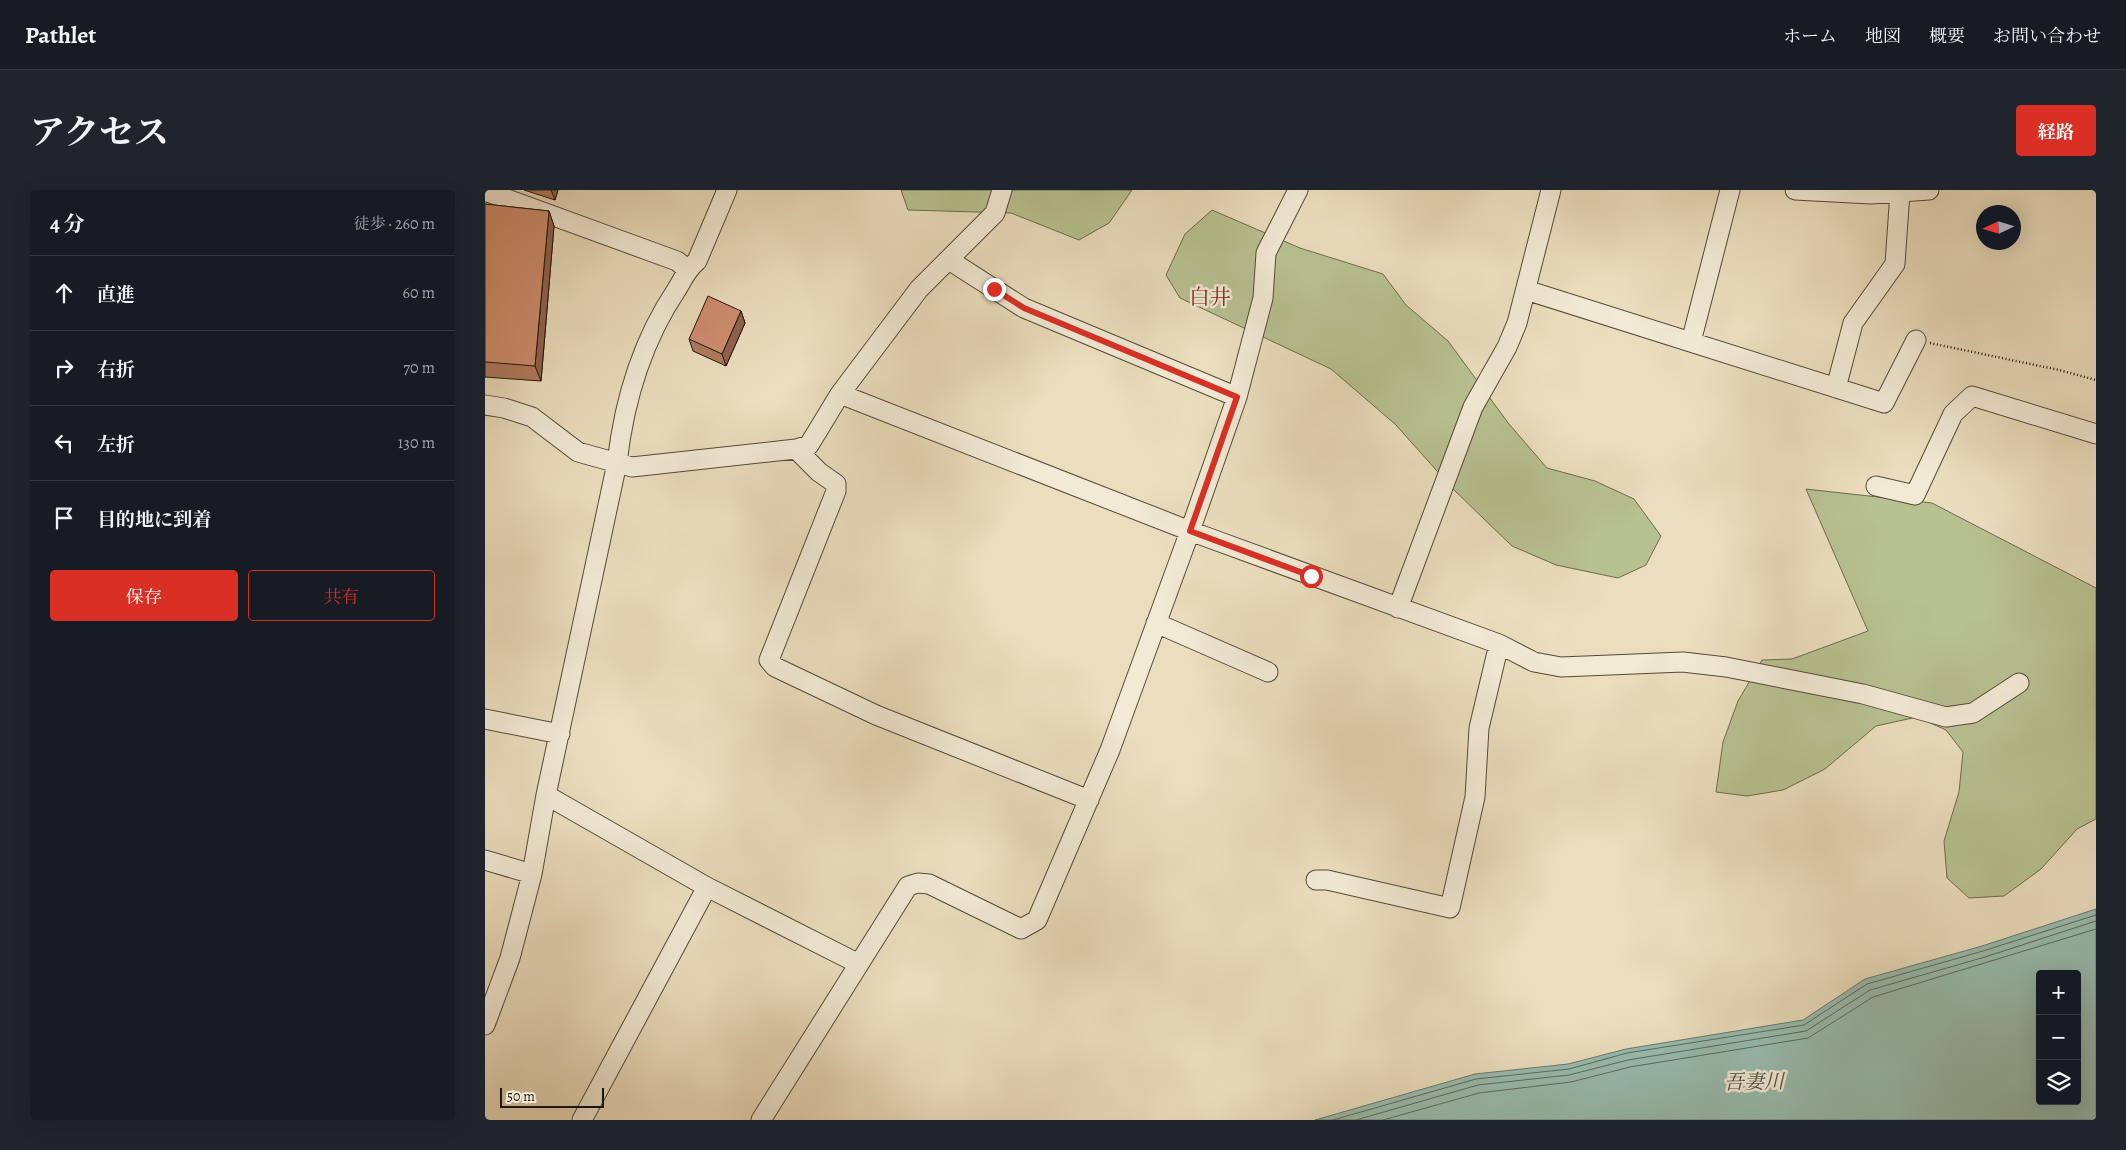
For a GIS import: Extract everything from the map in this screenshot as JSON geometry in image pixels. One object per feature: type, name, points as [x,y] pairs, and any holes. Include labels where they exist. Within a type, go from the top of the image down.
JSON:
[{"type":"street","points":[[485,1025],[510,958],[532,874],[546,795],[617,463],[621,433],[639,362],[658,317],[681,284],[687,270],[697,261],[727,190]]},
{"type":"street","points":[[485,406],[503,408],[532,417],[578,452],[631,467],[796,449],[809,445],[840,394],[919,289],[995,213],[1002,190]]},
{"type":"street","points":[[761,1120],[908,886],[917,883],[929,884],[1021,929],[1037,920],[1089,800],[1190,531],[1237,397],[1263,298],[1266,253],[1297,190]]},
{"type":"street","points":[[1398,608],[1473,407],[1507,347],[1526,290],[1551,190]]},
{"type":"street","points":[[1691,342],[1731,190]]},
{"type":"street","points":[[1795,190],[1871,194],[1929,190]]},
{"type":"street","points":[[485,191],[677,261],[687,270]]},
{"type":"street","points":[[1836,388],[1853,323],[1895,264],[1900,192]]},
{"type":"street","points":[[949,260],[1024,308],[1237,397]]},
{"type":"street","points":[[1526,290],[1884,403],[1916,340]]},
{"type":"street","points":[[840,394],[1190,531],[1499,644],[1534,662],[1561,667],[1683,662],[1726,667],[1863,694],[1946,717],[1973,713],[2019,683]]},
{"type":"street","points":[[1876,486],[1915,495],[1953,414],[1972,396],[2096,434]]},
{"type":"street","points":[[796,449],[819,472],[836,484],[836,490],[769,660],[775,667],[876,715],[1089,800]]},
{"type":"street","points":[[1157,622],[1268,672]]},
{"type":"street","points":[[1315,880],[1327,880],[1450,908],[1475,798],[1479,728],[1499,644]]},
{"type":"street","points":[[485,719],[560,734]]},
{"type":"street","points":[[546,795],[707,887],[859,964]]},
{"type":"street","points":[[485,860],[532,874]]},
{"type":"street","points":[[582,1120],[707,887]]},
{"type":"path","points":[[1916,340],[2004,357],[2096,380]]},
{"type":"green space","points":[[901,190],[1132,190],[1109,223],[1079,240],[1011,213],[908,210]]},
{"type":"green space","points":[[1212,210],[1300,248],[1383,274],[1406,305],[1448,341],[1509,424],[1547,468],[1595,481],[1634,499],[1661,536],[1646,565],[1618,578],[1556,565],[1512,546],[1454,490],[1395,424],[1331,369],[1180,298],[1166,275],[1185,234]]},
{"type":"green space","points":[[1806,489],[1932,503],[2096,588],[2096,819],[2077,829],[2041,869],[2004,896],[1969,898],[1947,878],[1944,841],[1959,792],[1963,752],[1946,730],[1917,717],[1876,726],[1825,769],[1783,790],[1747,796],[1716,792],[1723,742],[1738,701],[1762,660],[1792,659],[1868,631]]},
{"type":"water","name":"吾妻川","points":[[2096,909],[2096,1120],[1315,1120],[1475,1074],[1568,1064],[1626,1049],[1803,1020],[1865,979],[1982,946]]},
{"type":"building","points":[[485,204],[549,211],[535,366],[485,362]]},
{"type":"building","points":[[708,296],[741,311],[722,354],[689,339]]},
{"type":"district","name":"白井","points":[[1210,297]]},
{"type":"route","points":[[994,289],[1024,308],[1237,397],[1190,531],[1311,576]]}]
